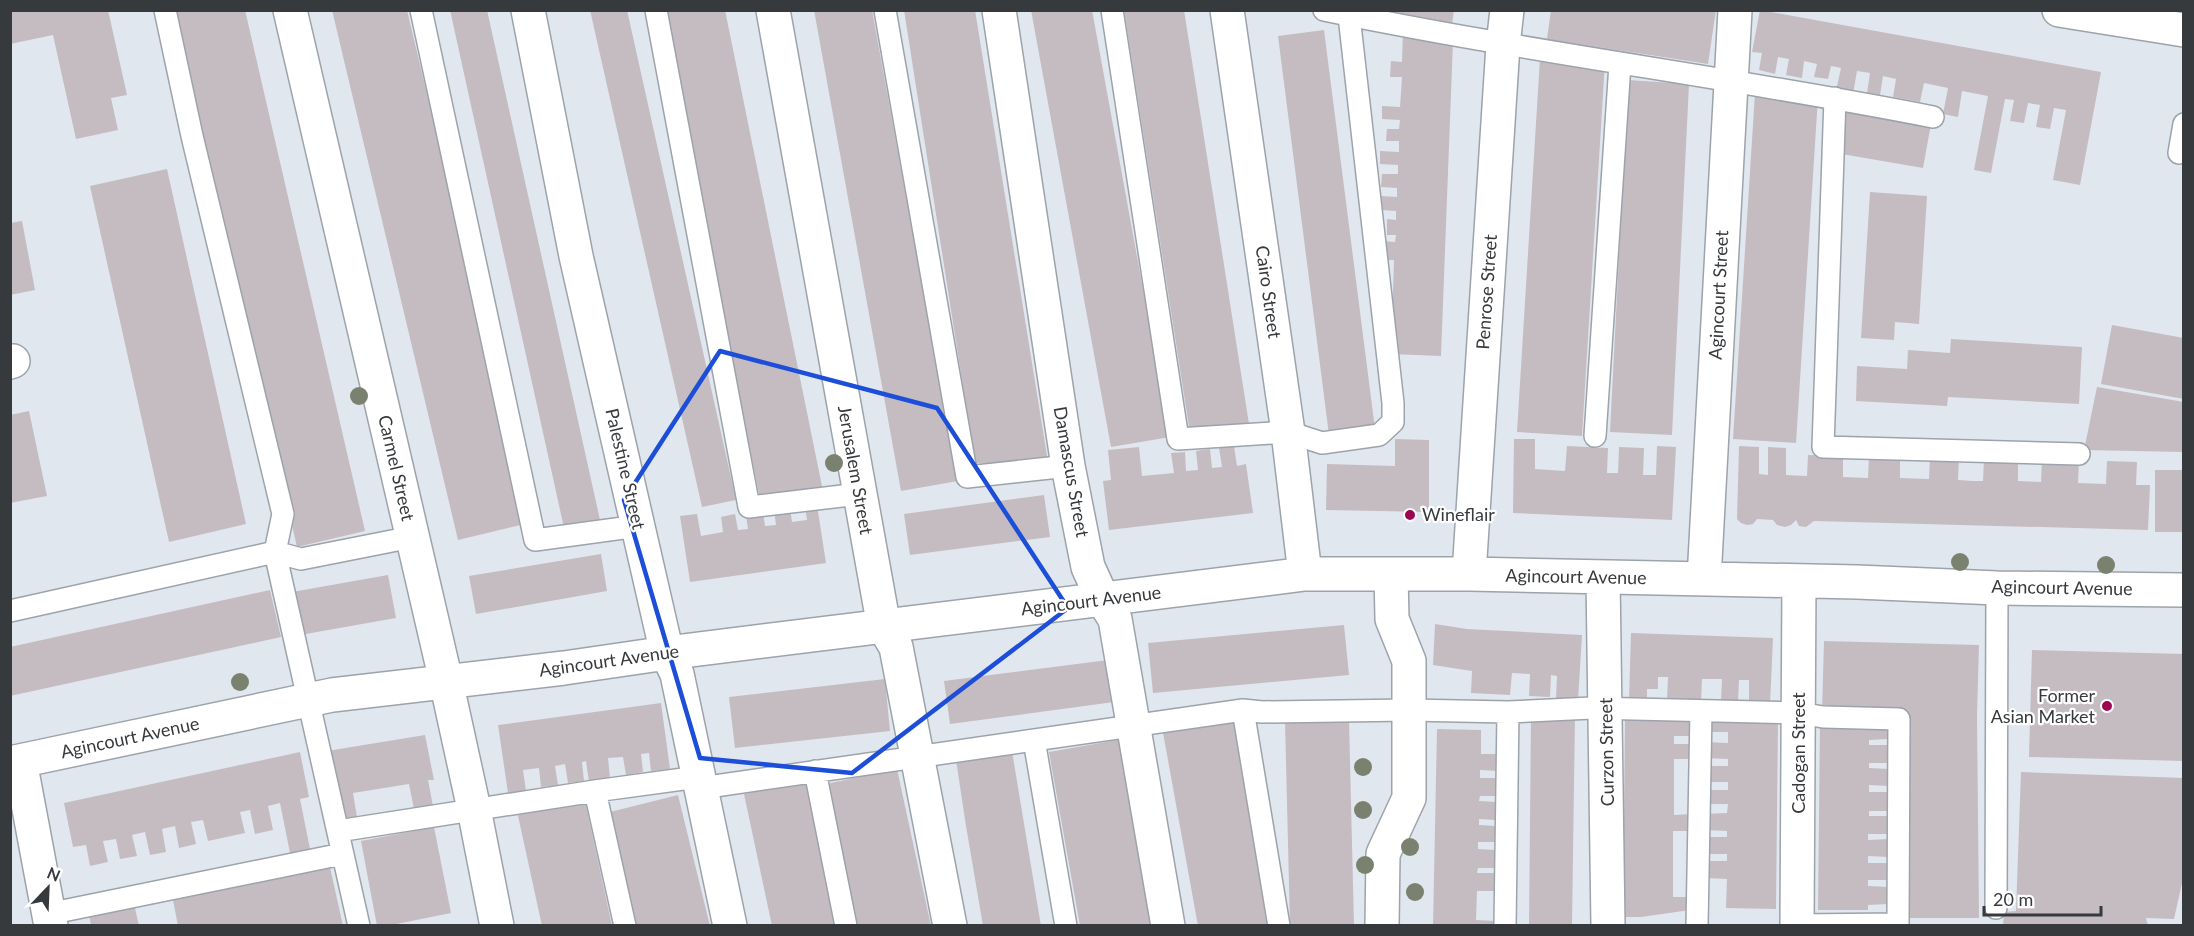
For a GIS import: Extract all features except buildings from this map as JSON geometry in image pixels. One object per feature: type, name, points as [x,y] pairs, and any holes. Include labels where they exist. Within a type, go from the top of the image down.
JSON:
[{"type":"street","name":"Carmel Street","points":[[290,10],[446,681],[497,926]]},
{"type":"street","name":"Palestine Street","points":[[528,10],[576,256],[667,653],[677,674],[730,926]]},
{"type":"street","name":"Jerusalem Street","points":[[773,10],[884,627],[896,647],[950,926]]},
{"type":"street","name":"Damascus Street","points":[[999,10],[1068,466],[1088,567],[1102,600],[1115,619],[1168,926]]},
{"type":"street","name":"Cairo Street","points":[[1227,10],[1288,432],[1305,574]]},
{"type":"street","name":"Penrose Street","points":[[1469,574],[1507,10]]},
{"type":"street","name":"Agincourt Street","points":[[1704,579],[1735,10]]},
{"type":"street","points":[[2059,10],[2184,30]]},
{"type":"street","name":"Agincourt Avenue","points":[[15,762],[332,695],[564,668],[667,653],[1305,574],[1469,574],[1997,588],[2184,590]]},
{"type":"street","points":[[1382,926],[1383,854],[1409,798],[1409,661],[1392,619],[1391,574]]},
{"type":"street","name":"Curzon Street","points":[[1604,578],[1608,926]]},
{"type":"street","name":"Cadogan Street","points":[[1797,925],[1799,581]]},
{"type":"street","points":[[15,762],[49,920]]},
{"type":"lane","points":[[165,10],[192,136],[283,514],[275,552],[359,926]]},
{"type":"lane","points":[[421,10],[535,540],[638,526]]},
{"type":"lane","points":[[656,10],[749,507],[859,494]]},
{"type":"lane","points":[[885,10],[967,477],[1068,466]]},
{"type":"lane","points":[[1112,10],[1178,439],[1288,432],[1322,443],[1379,435],[1393,422],[1393,404],[1349,16]]},
{"type":"lane","points":[[1324,10],[1503,45],[1834,98],[1933,117]]},
{"type":"lane","points":[[1595,436],[1620,64]]},
{"type":"lane","points":[[1834,98],[1823,447],[2079,454]]},
{"type":"lane","points":[[2179,153],[2184,124]]},
{"type":"lane","points":[[10,611],[275,552],[301,559],[412,537]]},
{"type":"lane","points":[[1996,908],[1997,588]]},
{"type":"lane","points":[[338,831],[595,791],[815,771],[1243,710],[1263,712],[1409,710],[1508,712],[1592,708],[1799,713],[1823,717],[1899,719],[1899,924],[1797,925]]},
{"type":"lane","points":[[1243,710],[1279,926]]},
{"type":"lane","points":[[1696,926],[1701,711]]},
{"type":"lane","points":[[1505,926],[1508,712]]},
{"type":"lane","points":[[1034,740],[1066,926]]},
{"type":"lane","points":[[815,771],[846,926]]},
{"type":"lane","points":[[595,791],[625,926]]},
{"type":"lane","points":[[49,920],[342,855]]},
{"type":"highlighted area","points":[[720,351],[937,408],[1068,608],[852,773],[700,758],[624,500]]},
{"type":"place","name":"Wineflair","points":[[1410,515]]},
{"type":"place","name":"Former Asian Market","points":[[2107,706]]}]
